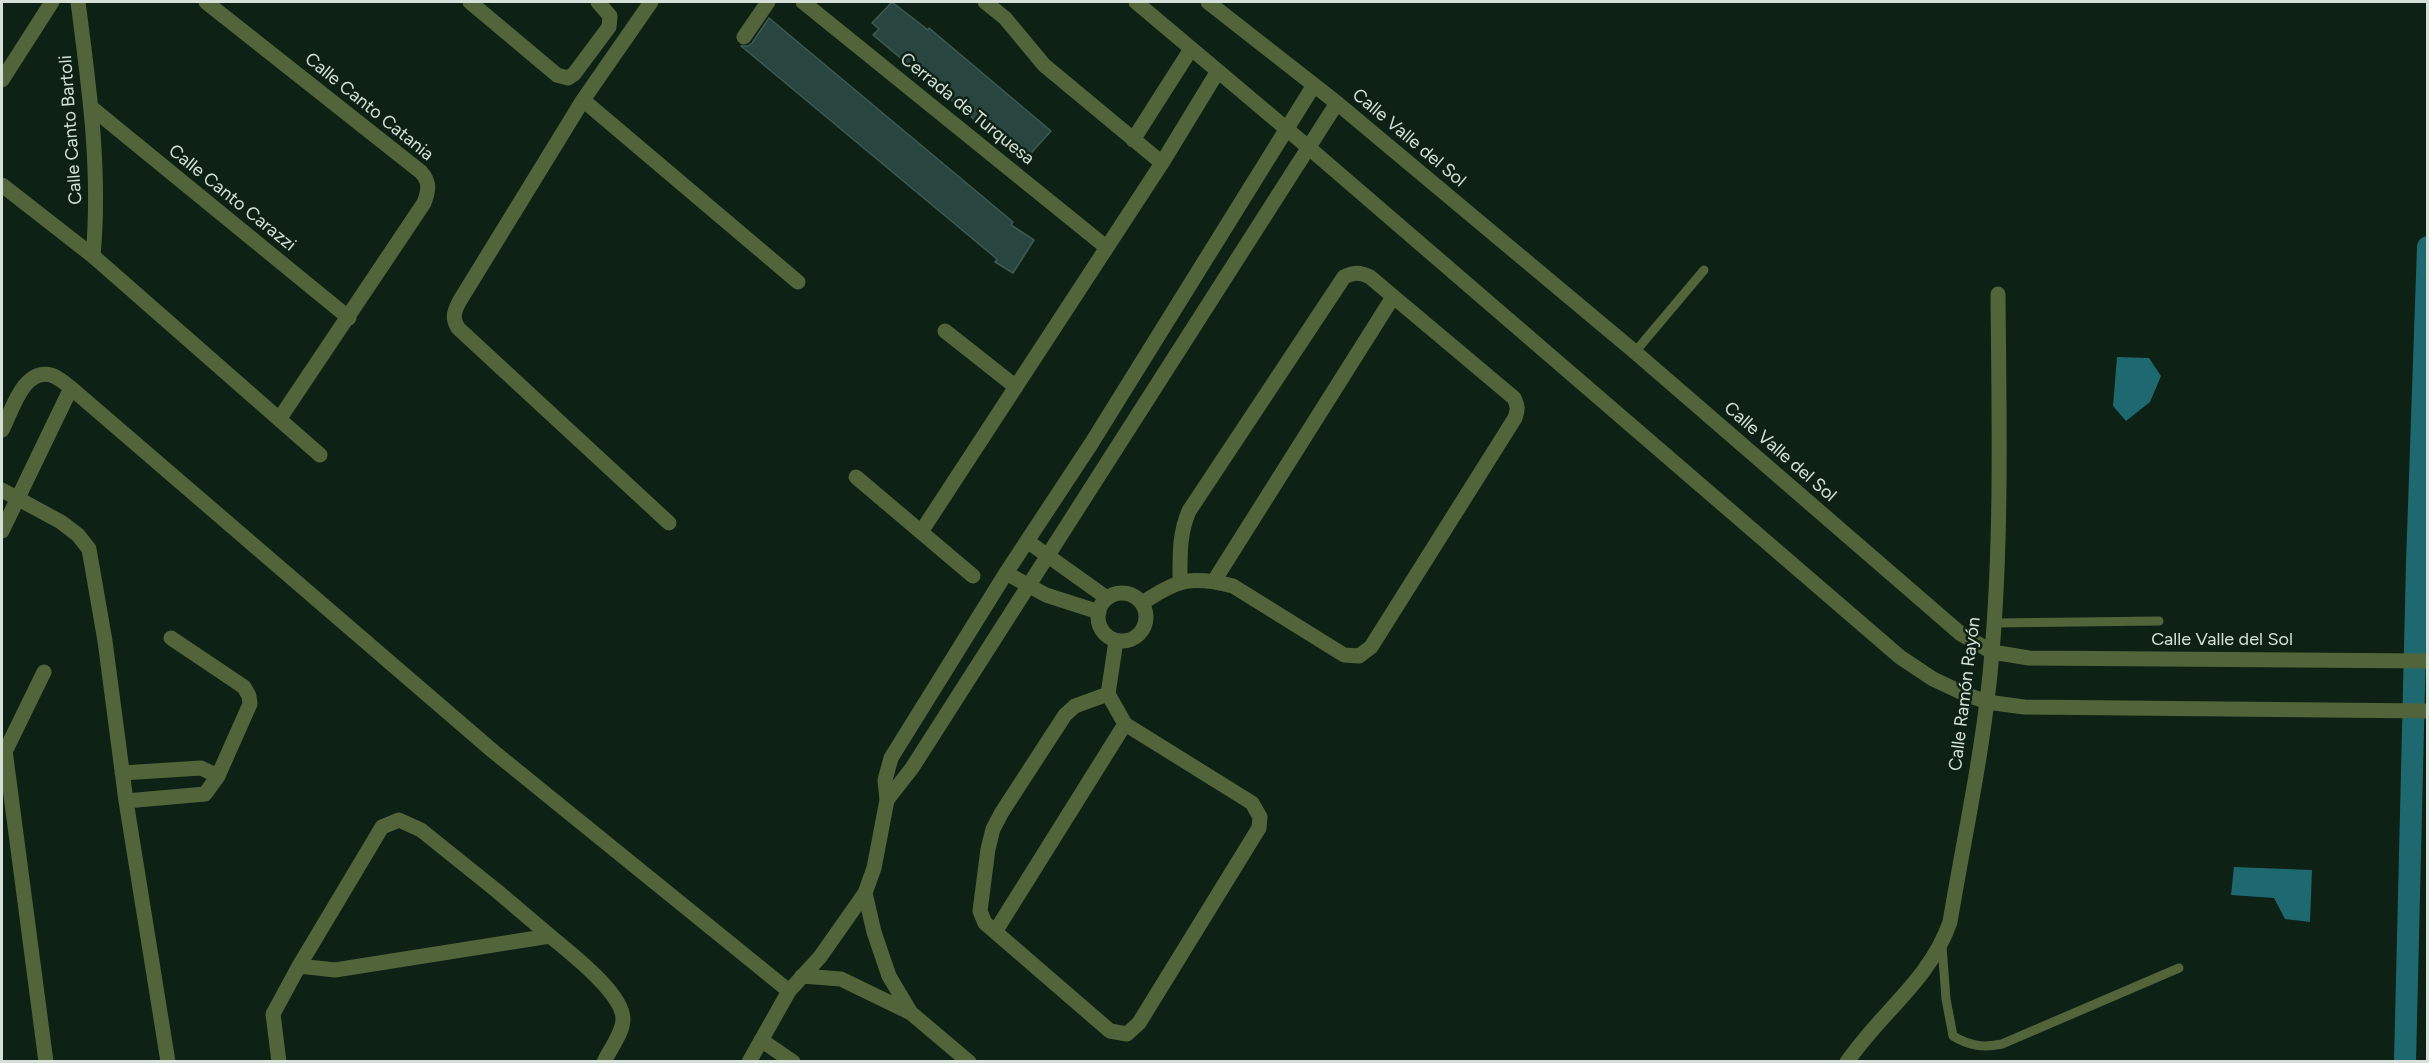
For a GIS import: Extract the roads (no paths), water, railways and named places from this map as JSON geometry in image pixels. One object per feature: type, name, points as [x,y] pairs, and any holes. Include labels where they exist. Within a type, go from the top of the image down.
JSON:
[{"type":"street","points":[[2,80],[52,2]]},
{"type":"street","name":"Calle Canto Bartoli","points":[[78,2],[92,108],[97,218],[93,256]]},
{"type":"street","name":"Calle Canto Catania","points":[[206,2],[426,178],[429,186],[424,203],[280,418]]},
{"type":"street","points":[[470,2],[557,75],[568,78],[574,75],[609,27],[610,16],[598,2]]},
{"type":"street","points":[[651,2],[583,100],[459,302],[454,313],[454,321],[458,328],[669,523]]},
{"type":"street","points":[[744,37],[768,2]]},
{"type":"street","name":"Cerrada de Turquesa","points":[[803,2],[1106,247]]},
{"type":"street","points":[[986,2],[1005,18],[1044,65],[1162,163]]},
{"type":"street","points":[[1136,2],[1308,147],[1900,657],[1933,679],[1988,702],[2024,707],[2427,711]]},
{"type":"street","name":"Calle Valle del Sol","points":[[1208,2],[1337,103],[1635,352],[1931,610],[1961,634],[1992,652],[2029,658],[2427,661]]},
{"type":"street","points":[[1133,140],[1191,49]]},
{"type":"street","points":[[921,532],[1162,163],[1218,71]]},
{"type":"street","points":[[749,1062],[789,991],[820,957],[865,893],[874,868],[887,800],[885,780],[891,758],[1006,573],[1127,386],[1314,85]]},
{"type":"street","points":[[583,100],[798,282]]},
{"type":"street","points":[[887,800],[912,768],[1337,103]]},
{"type":"street","name":"Calle Canto Carazzi","points":[[92,108],[349,318]]},
{"type":"street","points":[[2,185],[93,256],[320,455]]},
{"type":"street","points":[[1142,603],[1180,581],[1214,581],[1233,585],[1344,655],[1359,656],[1371,647],[1384,627],[1518,410],[1514,398],[1370,277],[1360,273],[1344,278],[1189,511],[1182,527],[1180,542],[1180,581]]},
{"type":"street","name":"Calle Ramón Rayón","points":[[1847,1062],[1924,972],[1942,946],[1950,922],[1988,702],[1992,652],[2000,506],[1998,294]]},
{"type":"street","points":[[1214,581],[1394,297]]},
{"type":"street","points":[[945,331],[1016,387]]},
{"type":"street","points":[[2,430],[27,381],[40,374],[53,375],[71,388],[494,752],[789,991]]},
{"type":"street","points":[[2,531],[71,388]]},
{"type":"street","points":[[856,477],[973,576]]},
{"type":"street","points":[[2,490],[62,522],[78,535],[89,549],[105,641],[126,801],[168,1062]]},
{"type":"street","points":[[1027,541],[1107,598]]},
{"type":"street","points":[[1006,573],[1046,595],[1099,612]]},
{"type":"street","points":[[1122,593],[1142,603],[1145,611],[1144,627],[1133,639],[1109,638],[1100,626],[1099,612],[1107,598],[1122,593]]},
{"type":"street","points":[[126,801],[205,794],[218,776],[250,704],[244,687],[171,638]]},
{"type":"street","points":[[1108,694],[1075,706],[1065,715],[1002,812],[993,829],[988,849],[980,911],[985,923],[1110,1031],[1127,1034],[1139,1023],[1260,828],[1260,817],[1252,803],[1125,724],[1108,694],[1116,640]]},
{"type":"street","points":[[44,672],[3,754],[46,1062]]},
{"type":"street","points":[[995,932],[1125,724]]},
{"type":"street","points":[[122,773],[201,768],[218,776]]},
{"type":"street","points":[[279,1062],[273,1014],[382,827],[399,820],[420,830],[497,891],[577,958],[617,999],[623,1017],[621,1028],[604,1062]]},
{"type":"street","points":[[865,893],[874,932],[889,976],[911,1013]]},
{"type":"street","points":[[299,966],[335,970],[550,936]]},
{"type":"street","points":[[802,976],[841,979],[911,1013],[969,1062]]},
{"type":"street","points":[[761,1040],[793,1062]]},
{"type":"lane","points":[[1635,352],[1704,270]]},
{"type":"lane","points":[[1994,623],[2159,621]]},
{"type":"lane","points":[[1942,946],[1953,1036],[1967,1044],[1985,1048],[2002,1044],[2179,968]]},
{"type":"water","points":[[2117,357],[2149,358],[2161,376],[2150,402],[2126,421],[2113,406]]},
{"type":"water","points":[[2234,867],[2312,870],[2310,922],[2285,919],[2274,898],[2231,895]]},
{"type":"waterway","points":[[2405,1062],[2417,563],[2428,247]]}]
